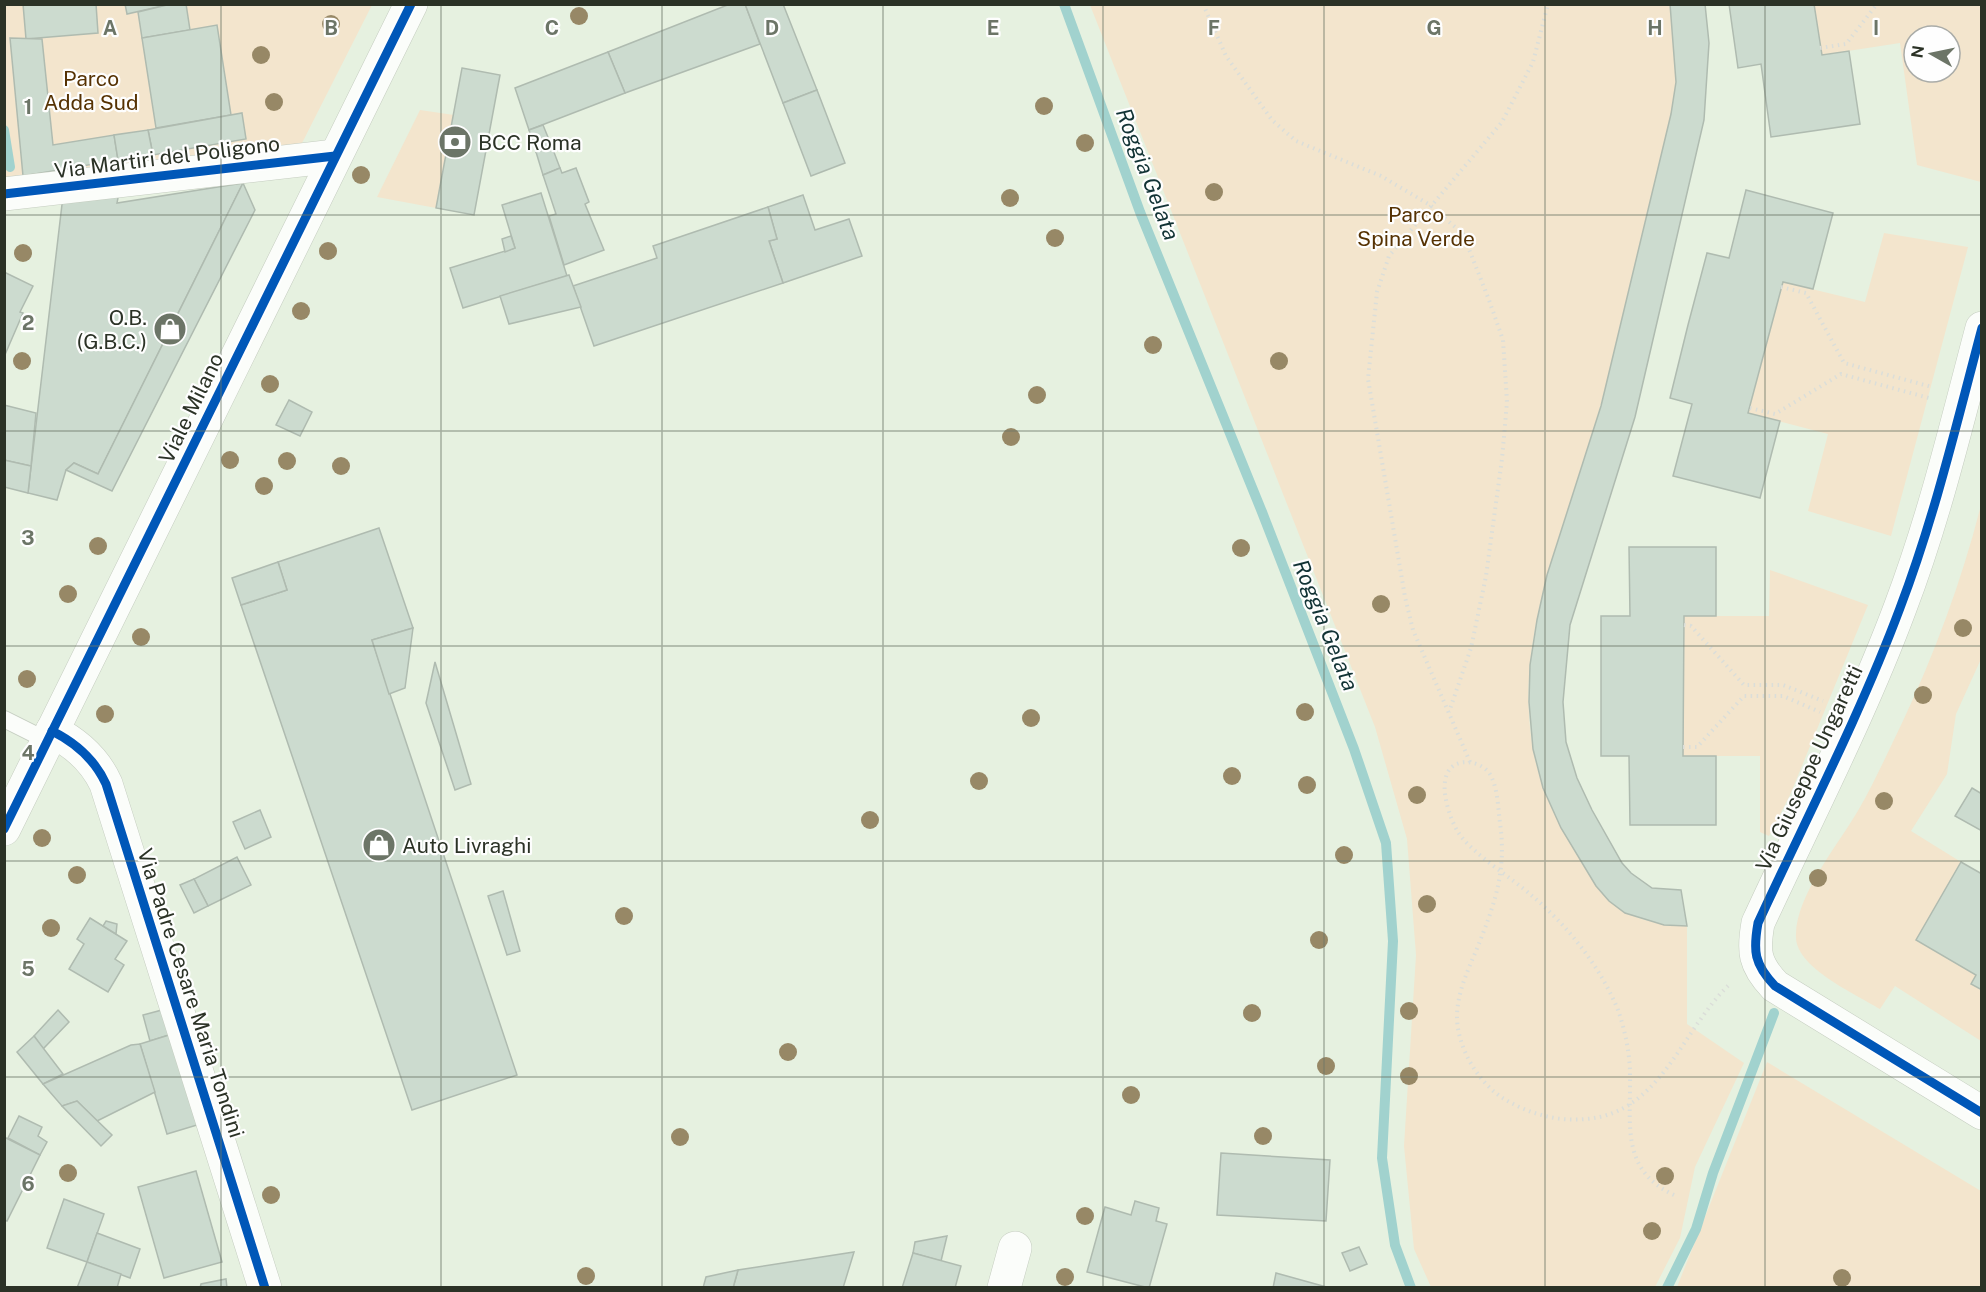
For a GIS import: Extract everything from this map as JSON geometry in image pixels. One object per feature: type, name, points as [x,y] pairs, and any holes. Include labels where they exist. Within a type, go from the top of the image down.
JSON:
[{"type":"street","name":"Viale Milano","points":[[4,828],[411,4]]},
{"type":"street","name":"Via Martiri del Poligono","points":[[4,194],[334,156]]},
{"type":"street","name":"Via Giuseppe Ungaretti","points":[[1762,972],[1754,947],[1758,923],[1851,724],[1899,611],[1935,509],[1982,328]]},
{"type":"street","name":"Via Padre Cesare Maria Tondini","points":[[50,736],[67,739],[88,757],[99,770],[106,784],[265,1287]]},
{"type":"street","points":[[1762,972],[1775,986],[1982,1113]]},
{"type":"street","points":[[1004,1287],[1015,1248]]},
{"type":"lane","points":[[4,719],[50,736]]},
{"type":"path","points":[[1203,4],[1226,56],[1272,120],[1296,141],[1381,176],[1430,205],[1463,234],[1503,340],[1507,402],[1486,576],[1471,648],[1449,712]]},
{"type":"path","points":[[1470,762],[1413,630],[1368,378],[1377,292],[1389,256],[1502,122],[1533,62],[1548,4]]},
{"type":"path","points":[[1820,48],[1846,45],[1876,4]]},
{"type":"path","points":[[1781,287],[1806,293],[1844,363],[1932,387],[1962,401]]},
{"type":"path","points":[[1750,408],[1775,414],[1841,374],[1929,398],[1962,401]]},
{"type":"path","points":[[1684,625],[1691,626],[1744,685],[1783,685],[1828,704],[1851,724]]},
{"type":"path","points":[[1683,747],[1696,747],[1744,696],[1783,696],[1851,724]]},
{"type":"path","points":[[1674,1195],[1649,1180],[1633,1151],[1630,1105],[1627,1043],[1619,1013],[1608,989],[1566,929],[1533,896],[1502,871],[1461,837],[1449,809],[1445,783],[1447,772],[1455,765],[1470,762],[1484,766],[1490,774],[1495,790],[1504,851],[1502,871],[1495,904],[1461,986],[1457,1025],[1458,1035],[1467,1056],[1483,1080],[1501,1097],[1530,1112],[1573,1121],[1600,1118],[1630,1105],[1649,1089],[1678,1054],[1728,985],[1743,975],[1762,972]]},
{"type":"green space","name":"Parco Adda Sud","points":[[4,5],[372,5],[297,153],[5,186]]},
{"type":"green space","name":"Parco Spina Verde","points":[[1090,5],[1670,5],[1676,82],[1671,114],[1610,371],[1588,449],[1547,575],[1530,661],[1529,705],[1533,749],[1539,776],[1574,850],[1596,885],[1618,907],[1646,920],[1687,926],[1687,1024],[1744,1063],[1695,1167],[1680,1238],[1655,1287],[1431,1287],[1414,1249],[1404,1146],[1416,955],[1407,839],[1375,727]]},
{"type":"green space","points":[[1814,5],[1981,5],[1981,182],[1917,165],[1906,84],[1962,84],[1962,24],[1902,24],[1902,57],[1900,43],[1822,55]]},
{"type":"green space","points":[[420,110],[454,115],[436,208],[377,197]]},
{"type":"green space","points":[[1884,233],[1968,247],[1891,536],[1808,511],[1828,434],[1748,413],[1783,282],[1865,302]]},
{"type":"green space","points":[[1981,505],[1981,659],[1956,714],[1947,774],[1911,831],[1961,862],[1976,975],[1971,984],[1981,990],[1981,1041],[1895,986],[1880,1009],[1817,970],[1806,960],[1799,949],[1796,938],[1797,922],[1810,888],[1865,798],[1926,670],[1947,616]]},
{"type":"green space","points":[[1770,570],[1868,605],[1790,795],[1769,836],[1760,832],[1760,756],[1683,756],[1684,616],[1769,616]]},
{"type":"green space","points":[[1767,1062],[1981,1191],[1981,1287],[1677,1287]]},
{"type":"building","points":[[23,4],[96,4],[98,33],[26,39]]},
{"type":"building","points":[[125,4],[171,4],[127,14]]},
{"type":"building","points":[[171,4],[186,4],[190,30],[142,38],[138,12]]},
{"type":"building","points":[[730,4],[745,4],[760,44],[625,93],[608,52]]},
{"type":"building","points":[[745,4],[783,4],[817,90],[783,103]]},
{"type":"building","points":[[1670,4],[1705,4],[1709,43],[1704,120],[1635,417],[1570,625],[1563,702],[1566,742],[1577,778],[1592,810],[1622,863],[1631,873],[1652,888],[1681,890],[1687,926],[1664,925],[1625,913],[1609,901],[1596,886],[1561,828],[1543,788],[1533,749],[1529,702],[1530,665],[1547,575],[1601,406],[1671,114],[1676,82]]},
{"type":"building","points":[[1729,4],[1814,4],[1822,55],[1849,51],[1860,124],[1771,137],[1761,64],[1738,68]]},
{"type":"building","points":[[217,25],[231,115],[156,128],[142,38]]},
{"type":"building","points":[[10,38],[42,39],[53,145],[114,135],[118,160],[23,176]]},
{"type":"building","points":[[608,52],[625,93],[529,130],[515,88]]},
{"type":"building","points":[[462,68],[500,75],[474,215],[436,208]]},
{"type":"building","points":[[817,90],[845,163],[811,176],[783,103]]},
{"type":"building","points":[[242,113],[246,139],[153,155],[148,130]]},
{"type":"building","points":[[543,125],[552,147],[536,152],[529,130]]},
{"type":"building","points":[[148,130],[153,155],[118,160],[114,135]]},
{"type":"building","points":[[552,147],[560,168],[543,175],[536,152]]},
{"type":"building","points":[[560,168],[562,173],[576,168],[589,202],[585,204],[604,250],[564,265],[549,216],[556,214],[543,175]]},
{"type":"building","points":[[243,183],[98,474],[74,463],[66,470],[57,500],[28,493],[63,196],[120,187],[117,203]]},
{"type":"building","points":[[243,183],[255,210],[112,491],[66,470],[74,463],[98,474]]},
{"type":"building","points":[[1746,190],[1833,213],[1813,289],[1783,282],[1748,413],[1780,421],[1760,498],[1673,476],[1692,404],[1670,398],[1688,325],[1707,253],[1729,258]]},
{"type":"building","points":[[541,193],[567,276],[463,308],[450,268],[515,248],[502,205]]},
{"type":"building","points":[[803,195],[815,230],[849,219],[862,256],[783,283],[769,241],[777,239],[768,207]]},
{"type":"building","points":[[768,207],[777,239],[769,241],[783,283],[594,346],[573,286],[657,258],[653,246]]},
{"type":"building","points":[[511,236],[515,248],[505,252],[502,239]]},
{"type":"building","points":[[4,272],[33,286],[20,312],[23,313],[4,357]]},
{"type":"building","points":[[569,275],[581,307],[509,324],[500,296]]},
{"type":"building","points":[[289,400],[312,412],[300,436],[276,425]]},
{"type":"building","points":[[4,405],[36,413],[31,466],[4,460]]},
{"type":"building","points":[[4,460],[31,466],[28,493],[4,487]]},
{"type":"building","points":[[379,528],[413,628],[372,640],[517,1075],[412,1110],[241,605],[287,590],[278,562]]},
{"type":"building","points":[[1629,547],[1716,547],[1716,616],[1684,616],[1683,756],[1716,756],[1716,825],[1630,825],[1629,756],[1601,756],[1601,616],[1630,616]]},
{"type":"building","points":[[278,562],[287,590],[241,605],[232,578]]},
{"type":"building","points":[[413,628],[405,688],[389,694],[372,640]]},
{"type":"building","points":[[435,662],[471,784],[455,790],[426,703]]},
{"type":"building","points":[[1972,788],[1982,794],[1982,831],[1955,816]]},
{"type":"building","points":[[260,810],[271,837],[245,849],[233,822]]},
{"type":"building","points":[[237,857],[251,885],[208,906],[194,879]]},
{"type":"building","points":[[1961,862],[1982,874],[1982,990],[1971,984],[1976,975],[1916,940]]},
{"type":"building","points":[[194,879],[208,906],[194,913],[180,885]]},
{"type":"building","points":[[503,891],[520,951],[507,955],[488,896]]},
{"type":"building","points":[[90,918],[127,941],[115,959],[124,965],[108,992],[69,969],[84,944],[77,939]]},
{"type":"building","points":[[106,921],[117,924],[116,934],[103,926]]},
{"type":"building","points":[[58,1010],[69,1022],[43,1049],[34,1036]]},
{"type":"building","points":[[162,1010],[169,1035],[150,1041],[143,1015]]},
{"type":"building","points":[[169,1035],[197,1125],[167,1134],[140,1044]]},
{"type":"building","points":[[34,1036],[63,1074],[43,1084],[17,1052]]},
{"type":"building","points":[[140,1044],[155,1092],[97,1121],[77,1101],[62,1106],[43,1084],[131,1045]]},
{"type":"building","points":[[77,1101],[112,1135],[101,1146],[62,1106]]},
{"type":"building","points":[[19,1116],[42,1127],[38,1136],[47,1142],[40,1155],[8,1138]]},
{"type":"building","points":[[4,1137],[40,1155],[7,1221],[4,1220]]},
{"type":"building","points":[[1221,1153],[1330,1160],[1326,1221],[1217,1215]]},
{"type":"building","points":[[196,1171],[222,1262],[164,1278],[138,1187]]},
{"type":"building","points":[[64,1199],[104,1214],[87,1262],[47,1248]]},
{"type":"building","points":[[1135,1201],[1159,1208],[1156,1221],[1167,1224],[1149,1288],[1087,1272],[1105,1207],[1131,1215]]},
{"type":"building","points":[[97,1233],[140,1249],[130,1278],[87,1262]]},
{"type":"building","points":[[947,1236],[941,1261],[913,1253],[915,1242]]},
{"type":"building","points":[[1359,1247],[1367,1264],[1350,1271],[1342,1253]]},
{"type":"building","points":[[854,1252],[843,1288],[733,1288],[738,1270]]},
{"type":"building","points":[[913,1253],[961,1266],[955,1288],[902,1288]]},
{"type":"building","points":[[87,1262],[121,1274],[117,1288],[77,1288]]},
{"type":"building","points":[[738,1270],[733,1288],[703,1288],[706,1277]]},
{"type":"building","points":[[1276,1273],[1330,1288],[1273,1288]]},
{"type":"building","points":[[226,1279],[227,1288],[200,1288],[201,1284]]},
{"type":"waterway","name":"Roggia Gelata","points":[[1064,4],[1140,212],[1262,512],[1354,749],[1386,843],[1393,941],[1382,1158],[1395,1245],[1411,1288]]},
{"type":"waterway","points":[[4,130],[10,167]]},
{"type":"waterway","points":[[1667,1288],[1696,1229],[1713,1173],[1774,1013]]},
{"type":"cycle path","points":[[4,829],[411,4]]},
{"type":"cycle path","points":[[4,194],[335,156]]},
{"type":"cycle path","points":[[1982,328],[1935,504],[1913,573],[1850,727],[1758,923],[1756,942],[1759,964],[1775,986],[1982,1113]]},
{"type":"cycle path","points":[[52,731],[84,753],[102,775],[106,784],[265,1288]]},
{"type":"place","name":"BCC Roma","points":[[455,142]]},
{"type":"place","name":"O.B. (G.B.C.)","points":[[170,329]]},
{"type":"place","name":"Auto Livraghi","points":[[379,845]]}]
